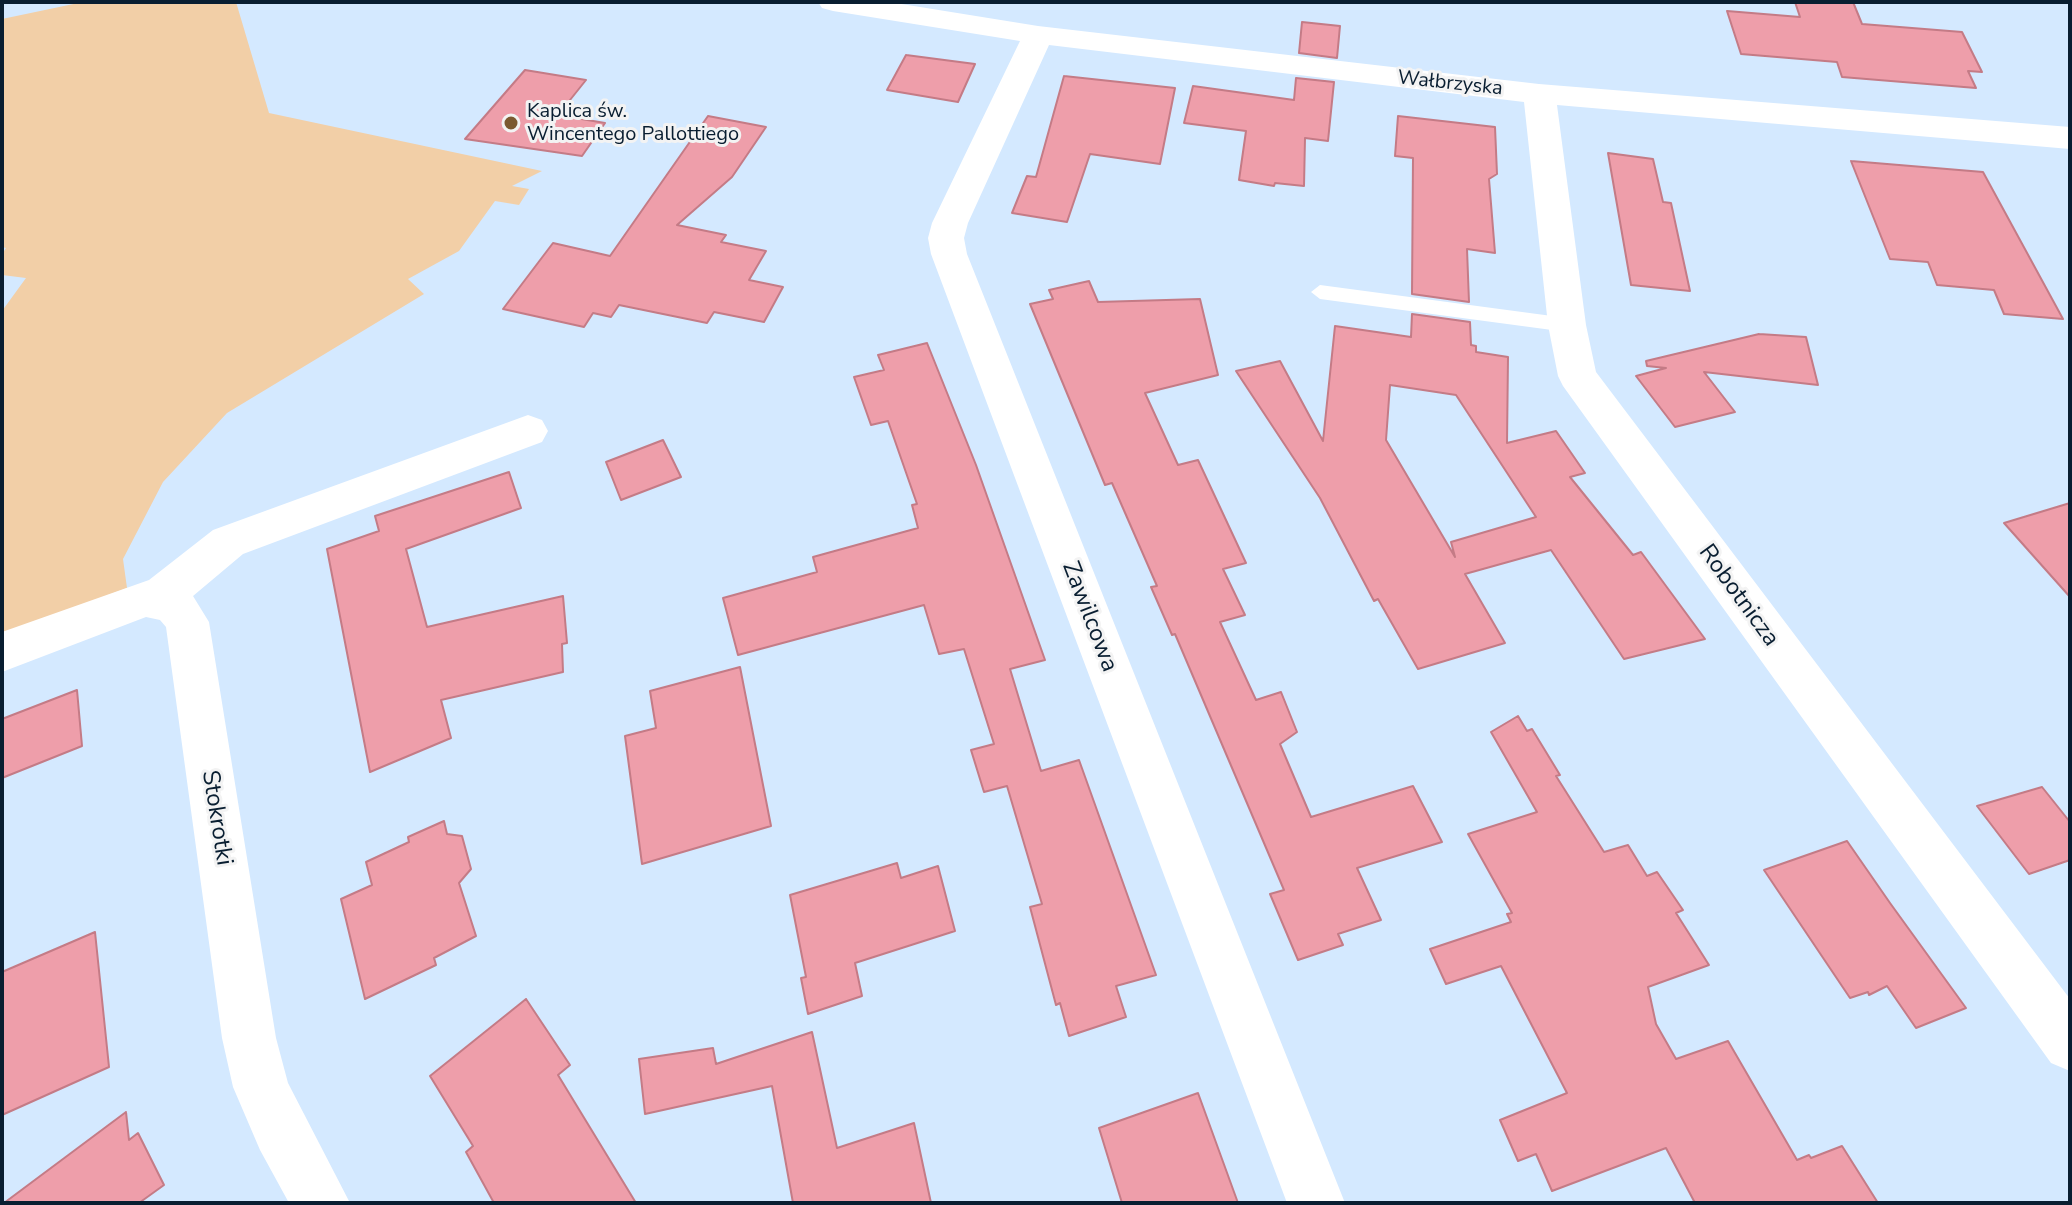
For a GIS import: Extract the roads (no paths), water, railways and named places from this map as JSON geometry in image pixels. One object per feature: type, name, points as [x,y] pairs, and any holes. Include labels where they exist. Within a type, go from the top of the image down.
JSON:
[{"type":"street","name":"Wałbrzyska","points":[[833,2],[1038,35],[1539,94],[2070,138]]},
{"type":"street","name":"Zawilcowa","points":[[1038,35],[950,223],[946,238],[949,254],[1316,1203]]},
{"type":"street","name":"Robotnicza","points":[[1539,94],[1567,325],[1575,368],[1582,384],[2070,1044]]},
{"type":"street","points":[[2,652],[145,598],[155,601],[228,542],[528,431]]},
{"type":"street","name":"Stokrotki","points":[[155,601],[174,604],[187,622],[249,1038],[261,1087],[280,1130],[321,1203]]},
{"type":"lane","points":[[1320,292],[1567,325]]},
{"type":"place","name":"Kaplica św. Wincentego Pallottiego","points":[[511,123]]}]
